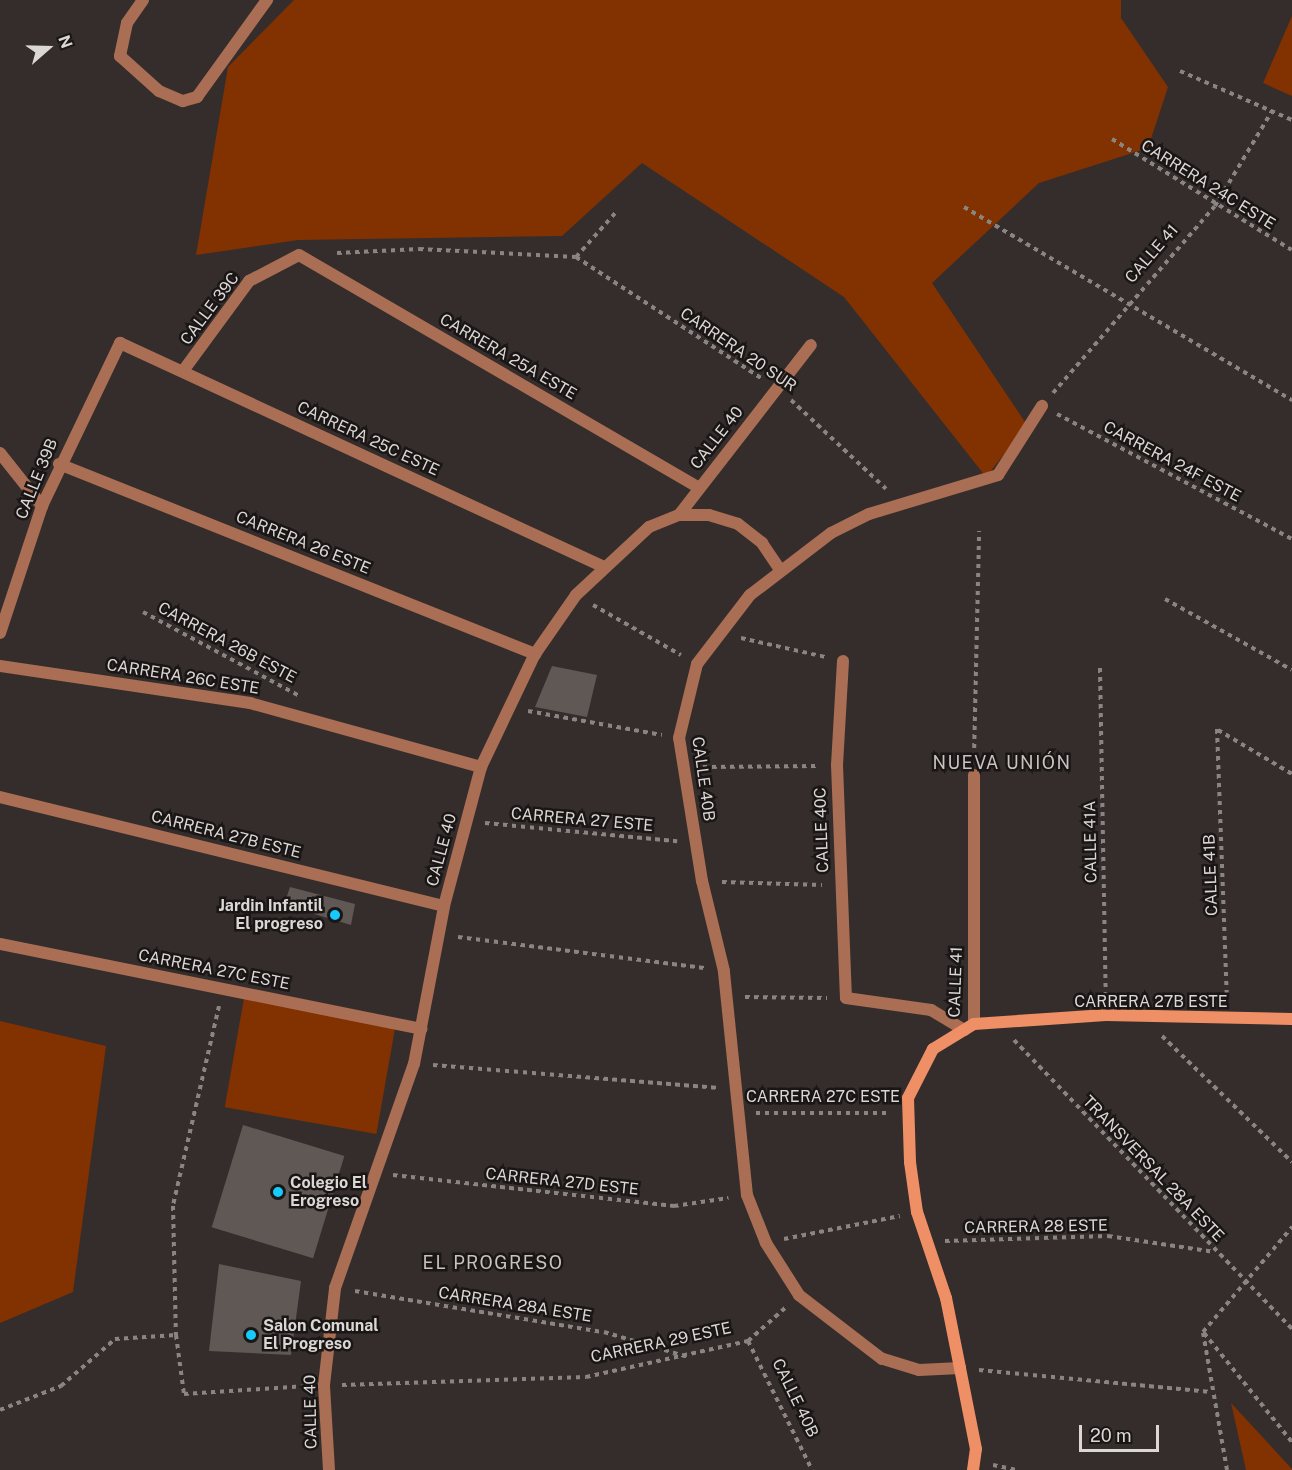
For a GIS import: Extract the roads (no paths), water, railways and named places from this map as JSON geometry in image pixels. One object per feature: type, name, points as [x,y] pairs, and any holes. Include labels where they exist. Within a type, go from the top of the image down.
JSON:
[{"type":"street","points":[[143,0],[127,23],[120,56],[159,92],[183,101],[197,98],[221,60],[267,0]]},
{"type":"street","name":"CALLE 39C","points":[[183,371],[249,281],[299,255]]},
{"type":"street","name":"CARRERA 25A ESTE","points":[[299,255],[699,488]]},
{"type":"street","name":"CARRERA 25C ESTE","points":[[120,344],[183,371],[602,566]]},
{"type":"street","name":"CALLE 39B","points":[[0,633],[42,506],[59,464],[120,344]]},
{"type":"street","name":"CALLE 40","points":[[329,1470],[324,1385],[335,1287],[414,1064],[444,906],[481,767],[512,708],[535,654],[576,595],[602,566],[649,527],[679,516],[811,345]]},
{"type":"street","name":"CALLE 40B","points":[[960,1368],[900,1368],[799,1295],[766,1243],[747,1195],[734,1089],[728,996],[702,881],[681,767],[679,738],[697,664],[718,633],[779,568],[831,533],[900,504],[998,475],[1042,406]]},
{"type":"street","points":[[0,453],[42,506]]},
{"type":"street","name":"CARRERA 26 ESTE","points":[[59,464],[535,654]]},
{"type":"street","points":[[679,516],[709,515],[738,524],[762,543],[779,568]]},
{"type":"street","name":"CALLE 40C","points":[[843,661],[837,765],[846,998],[931,1010],[969,1027]]},
{"type":"street","name":"CARRERA 26C ESTE","points":[[0,666],[250,703],[357,736],[481,767]]},
{"type":"street","name":"CALLE 41","points":[[973,1470],[976,1449],[960,1368],[917,1212],[908,1098],[933,1049],[969,1027],[974,776]]},
{"type":"street","name":"CARRERA 27B ESTE","points":[[0,797],[444,906]]},
{"type":"street","name":"CARRERA 27C ESTE","points":[[0,944],[422,1029]]},
{"type":"street","name":"CARRERA 27B ESTE","points":[[969,1027],[1106,1015],[1228,1020],[1292,1019]]},
{"type":"place","name":"Jardin Infantil El progreso","points":[[335,915]]},
{"type":"place","name":"Colegio El Erogreso","points":[[278,1192]]},
{"type":"place","name":"Salon Comunal El Progreso","points":[[251,1335]]},
{"type":"district","name":"NUEVA UNIÓN","points":[[1002,763]]},
{"type":"district","name":"EL PROGRESO","points":[[493,1263]]}]
